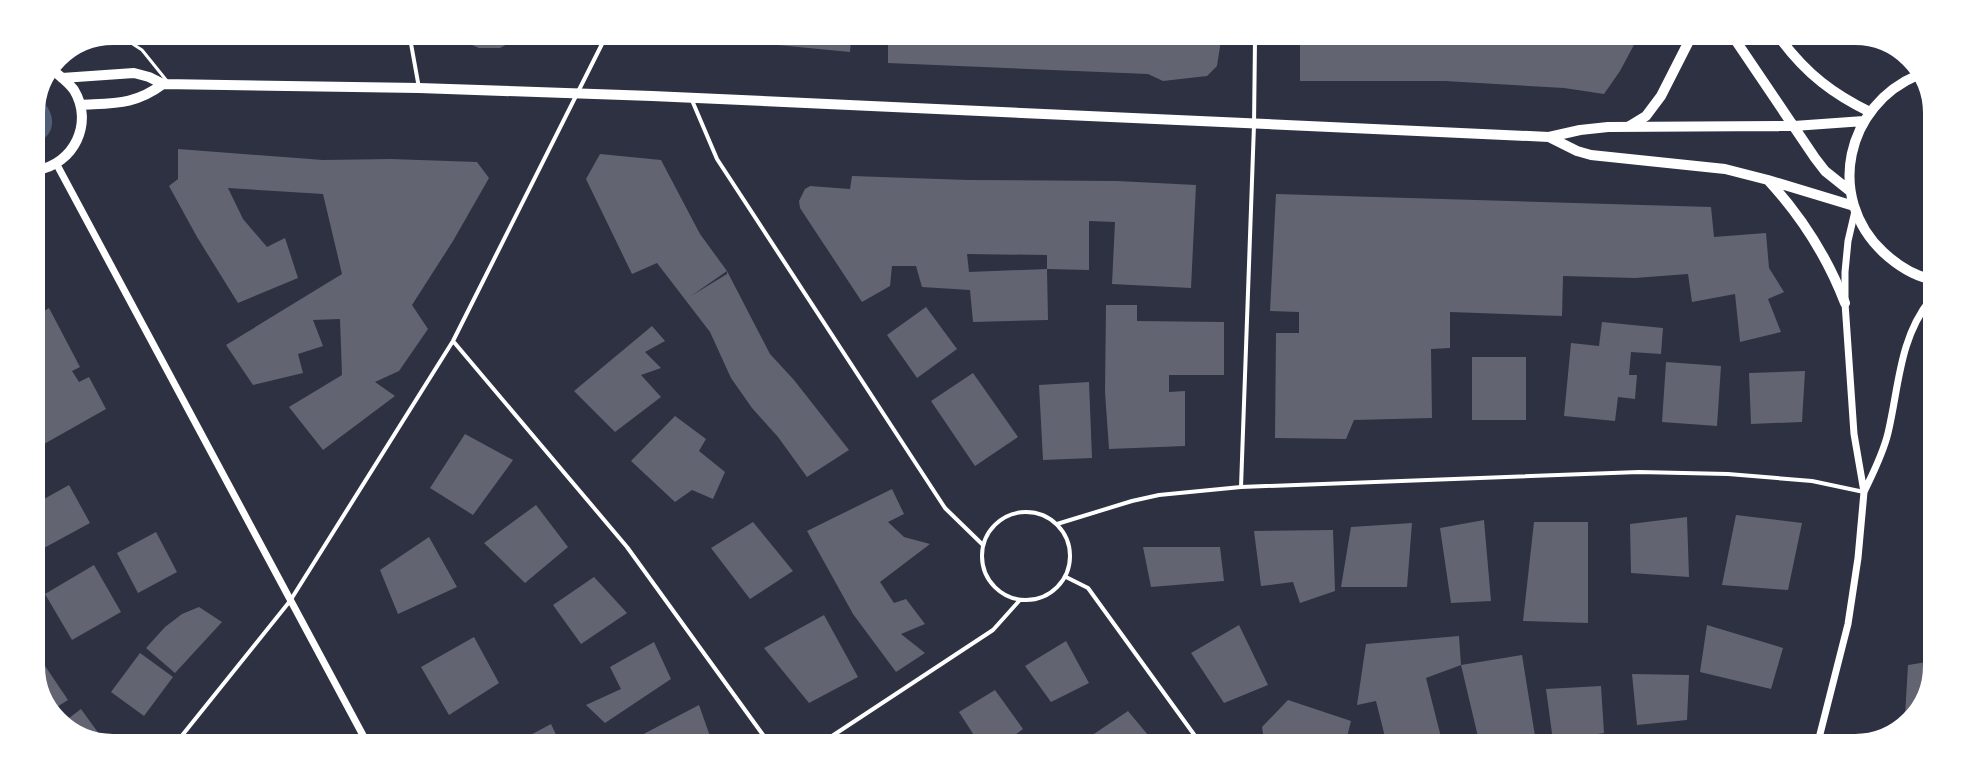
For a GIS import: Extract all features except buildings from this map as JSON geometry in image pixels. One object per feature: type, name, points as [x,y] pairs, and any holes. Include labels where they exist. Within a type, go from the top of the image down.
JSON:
[{"type":"main road","points":[[1628,127],[1646,116],[1657,102],[1687,44]]},
{"type":"main road","points":[[1738,44],[1825,171],[1850,191]]},
{"type":"main road","points":[[1785,44],[1804,67],[1822,84],[1849,102],[1870,112]]},
{"type":"main road","points":[[58,74],[134,73],[149,76],[166,84],[419,88],[578,93],[1549,138],[1587,129],[1628,127],[1794,126],[1864,121]]},
{"type":"main road","points":[[44,167],[56,163],[66,156],[80,135],[83,123],[81,106],[74,90],[58,74]]},
{"type":"main road","points":[[1914,77],[1892,89],[1870,112],[1864,121],[1851,155],[1849,172],[1850,191],[1854,209],[1864,229],[1876,245],[1890,259],[1906,270],[1924,277]]},
{"type":"main road","points":[[81,106],[136,100],[150,94],[166,84]]},
{"type":"main road","points":[[1549,138],[1577,151],[1591,155],[1725,169],[1768,180],[1854,209]]},
{"type":"main road","points":[[1768,180],[1801,219],[1821,250],[1846,304]]},
{"type":"street","points":[[411,44],[419,88]]},
{"type":"street","points":[[182,735],[290,600],[453,341],[602,44]]},
{"type":"street","points":[[1241,487],[1254,125],[1255,44]]},
{"type":"street","points":[[691,98],[717,159],[945,508],[982,545]]},
{"type":"street","points":[[56,163],[290,600],[364,735]]},
{"type":"street","points":[[1820,735],[1848,624],[1858,558],[1864,492],[1854,434],[1846,304],[1847,256],[1854,209]]},
{"type":"street","points":[[1864,492],[1884,447],[1902,358],[1911,330],[1924,309]]},
{"type":"street","points":[[453,341],[627,547],[762,735]]},
{"type":"street","points":[[1056,524],[1132,500],[1159,495],[1241,487],[1639,472],[1728,474],[1812,481],[1864,492]]},
{"type":"street","points":[[1029,512],[1044,515],[1056,524],[1065,535],[1070,548],[1070,562],[1066,577],[1057,588],[1045,596],[1031,600],[1019,600],[1008,597],[998,591],[984,572],[981,560],[982,545],[989,532],[999,520],[1013,513],[1029,512]]},
{"type":"street","points":[[1066,577],[1088,588],[1194,735]]},
{"type":"street","points":[[834,735],[993,630],[1019,600]]},
{"type":"lane","points":[[133,44],[142,50],[166,84]]},
{"type":"water","points":[[45,104],[52,117],[51,129],[44,139]]}]
